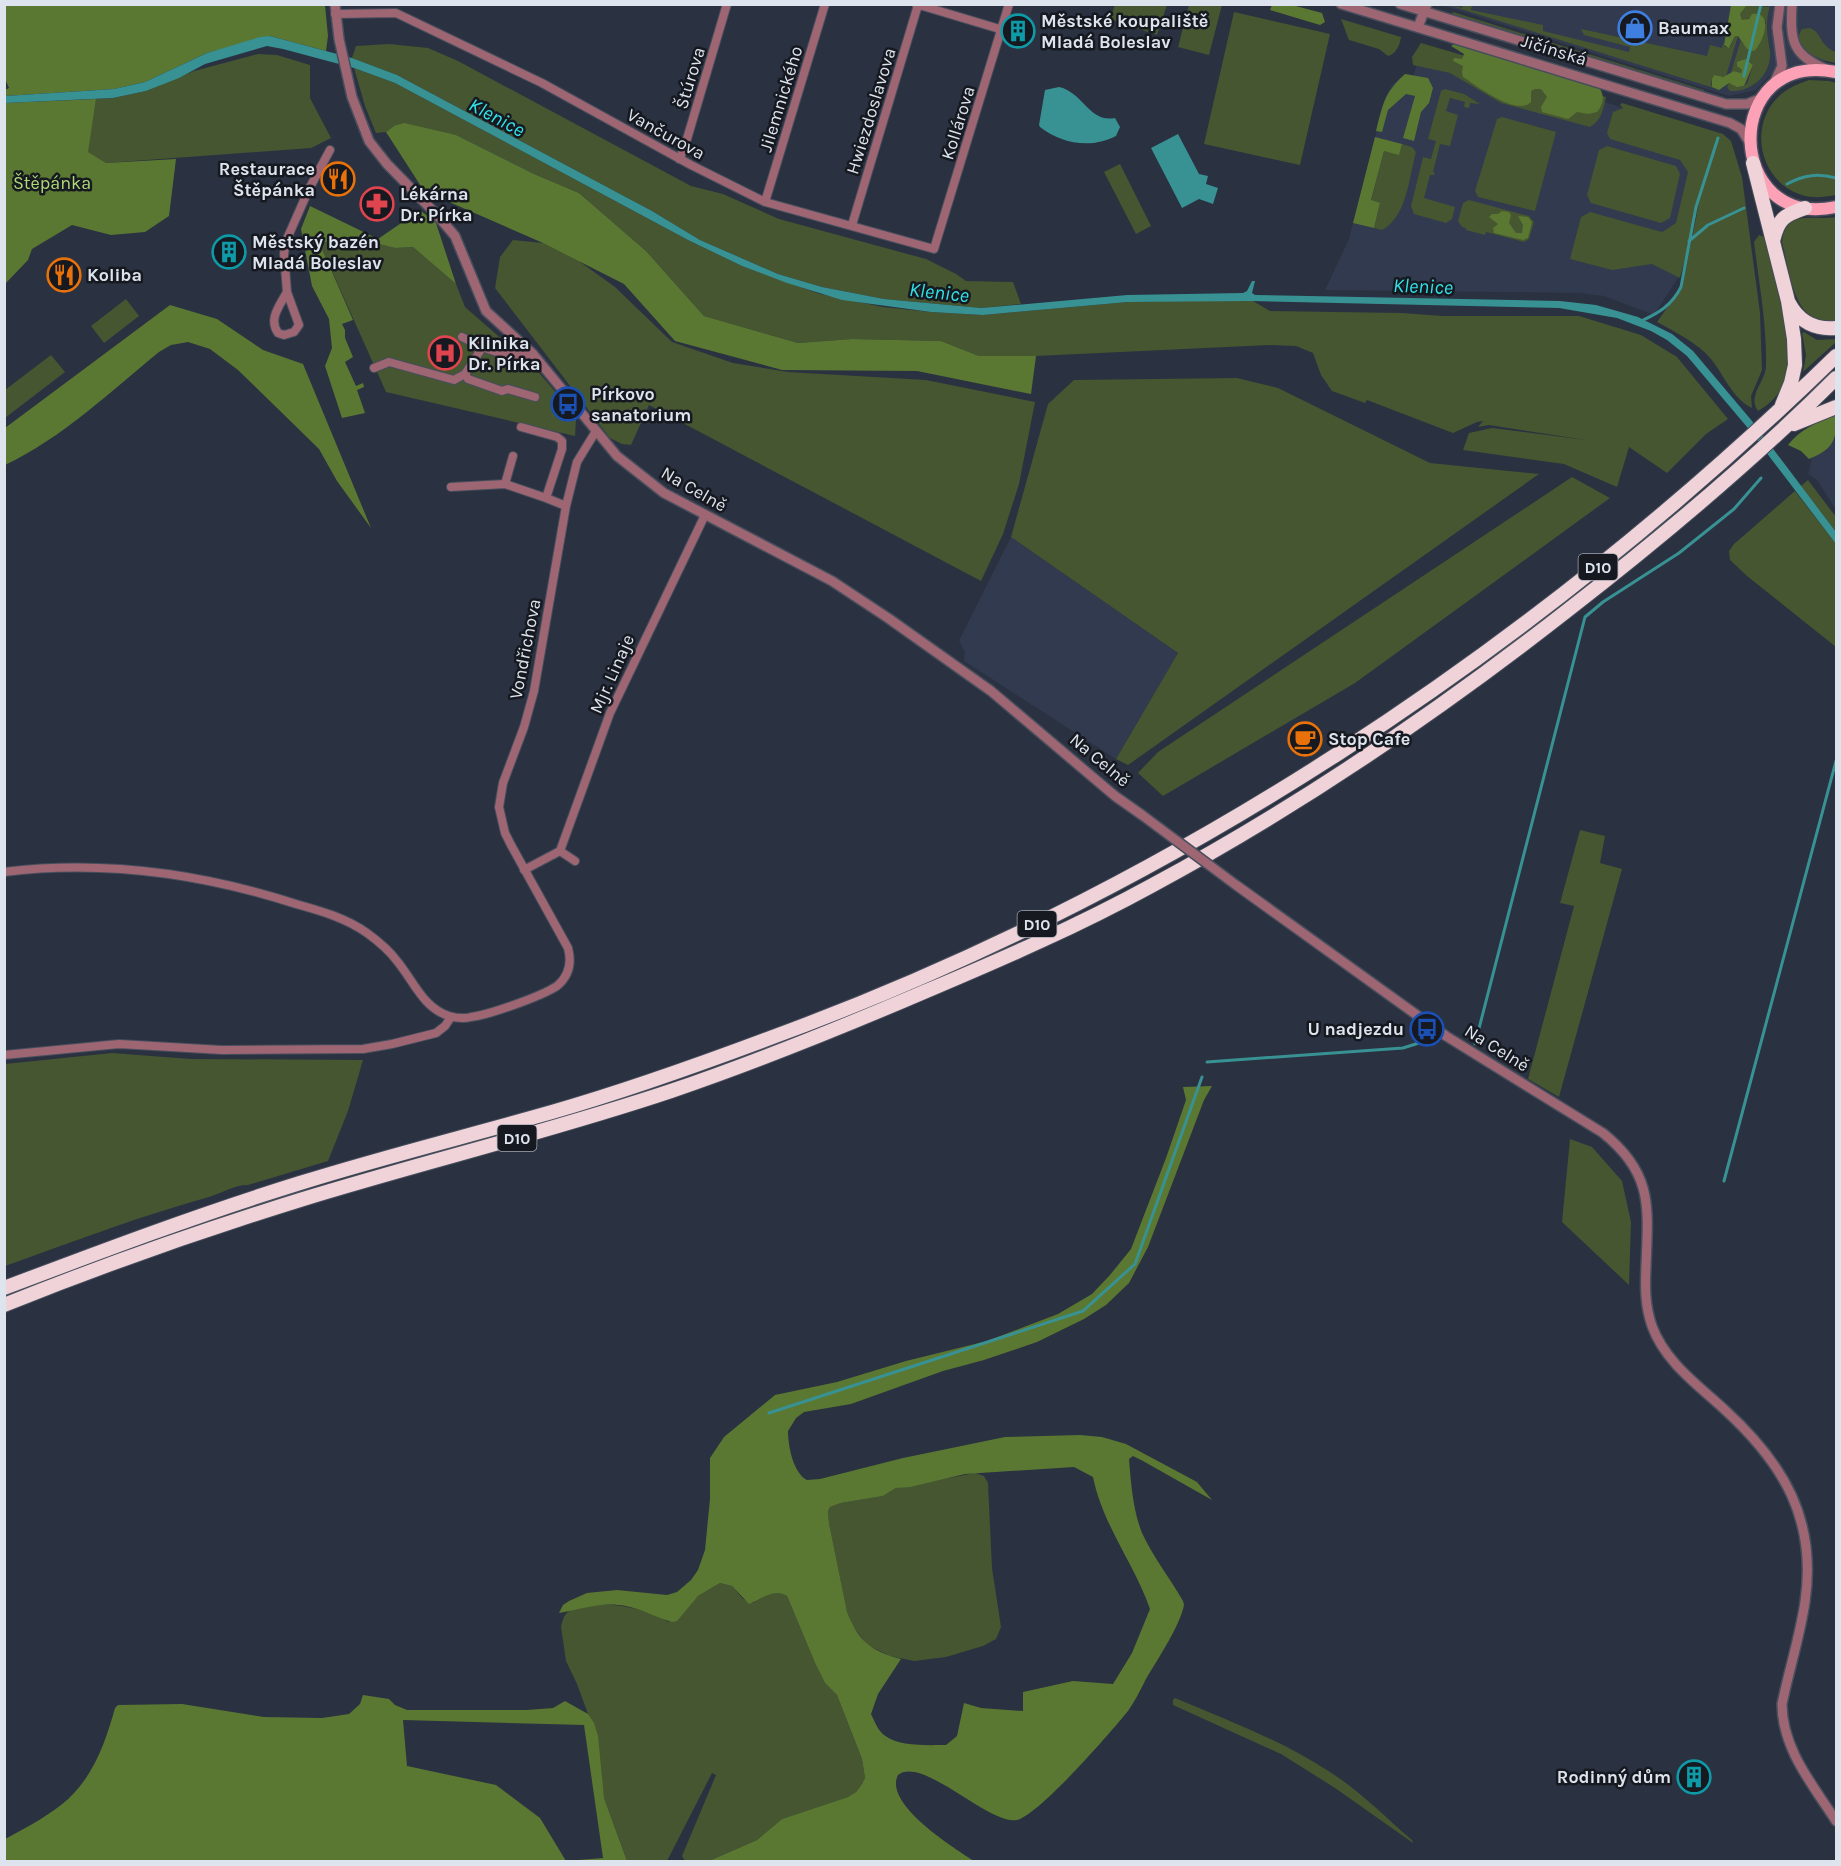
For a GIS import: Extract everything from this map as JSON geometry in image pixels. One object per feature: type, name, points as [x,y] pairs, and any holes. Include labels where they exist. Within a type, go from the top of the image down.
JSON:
[{"type":"highway","points":[[1754,164],[1788,301],[1794,339],[1795,365],[1787,392],[1776,414]]},
{"type":"highway","points":[[1773,241],[1776,229],[1783,218],[1805,208]]},
{"type":"highway","points":[[1788,301],[1797,316],[1807,323],[1826,329],[1836,328]]},
{"type":"highway","name":"D10","points":[[4,1288],[177,1223],[299,1183],[555,1111],[662,1077],[867,1001],[1014,936],[1202,836],[1306,774],[1394,717],[1534,616],[1633,539],[1733,453],[1836,356]]},
{"type":"highway","name":"D10","points":[[4,1305],[181,1238],[304,1199],[561,1126],[669,1092],[781,1052],[1032,945],[1145,890],[1222,847],[1326,784],[1470,685],[1600,586],[1744,465],[1787,427],[1836,378]]},
{"type":"highway","points":[[1787,427],[1836,407]]},
{"type":"main road","name":"Jičínská","points":[[1768,92],[1793,75],[1810,70],[1832,71]]},
{"type":"main road","points":[[1768,92],[1753,118],[1749,142],[1758,174],[1773,192],[1794,205],[1825,209],[1836,207]]},
{"type":"street","points":[[391,4],[396,13]]},
{"type":"street","name":"Štúrova","points":[[679,159],[684,149],[727,4]]},
{"type":"street","name":"Jilemnického","points":[[765,202],[825,4]]},
{"type":"street","name":"Kollárova","points":[[934,249],[1010,4]]},
{"type":"street","name":"Jičínská","points":[[1341,4],[1730,123],[1741,129],[1749,142]]},
{"type":"street","name":"Jičínská","points":[[1400,4],[1425,8],[1726,104],[1747,104],[1768,92]]},
{"type":"street","points":[[1768,92],[1782,66],[1778,34],[1780,4]]},
{"type":"street","points":[[1792,4],[1792,33],[1795,46],[1804,58],[1832,71]]},
{"type":"street","points":[[917,5],[1003,30]]},
{"type":"street","name":"Hwiezdoslavova","points":[[852,225],[917,5]]},
{"type":"street","points":[[1418,27],[1425,8]]},
{"type":"street","name":"Vančurova","points":[[335,9],[396,13],[542,82],[679,159],[765,202],[934,249]]},
{"type":"street","name":"Na Celně","points":[[335,9],[348,81],[360,122],[369,141],[387,164],[455,236],[486,312],[533,354],[617,456],[663,493],[832,581],[896,623],[991,691],[1115,796],[1236,885],[1446,1036],[1603,1133],[1625,1152],[1636,1170],[1645,1196],[1648,1218],[1645,1296],[1648,1315],[1657,1337],[1675,1363],[1748,1432],[1768,1455],[1785,1480],[1797,1507],[1806,1548],[1805,1603],[1782,1704],[1782,1720],[1791,1751],[1836,1821]]},
{"type":"street","points":[[287,292],[273,322],[278,333],[284,335],[294,332],[298,325],[287,292],[284,254],[286,241],[330,150]]},
{"type":"street","points":[[462,337],[482,348],[523,357],[533,354]]},
{"type":"street","points":[[374,368],[390,362],[454,380],[465,374],[482,348]]},
{"type":"street","points":[[465,374],[468,379],[502,391],[508,389],[535,397]]},
{"type":"street","points":[[521,427],[562,441],[562,449],[546,498]]},
{"type":"street","name":"Vondřichova","points":[[451,1017],[480,1016],[552,990],[561,983],[567,973],[570,960],[568,948],[505,833],[500,801],[503,783],[524,727],[534,691],[566,506],[577,462],[596,431]]},
{"type":"street","points":[[505,484],[513,456]]},
{"type":"street","points":[[451,487],[505,484],[566,506]]},
{"type":"street","name":"Mjr. Linaje","points":[[560,850],[610,713],[705,515]]},
{"type":"street","points":[[524,870],[560,850],[575,861]]},
{"type":"street","points":[[4,872],[90,868],[177,876],[258,892],[311,908],[348,921],[378,942],[397,960],[430,1005],[451,1017],[436,1033],[363,1049],[222,1050],[119,1044],[4,1055]]},
{"type":"shaded area","points":[[1115,4],[1167,5],[1157,35],[1110,19]]},
{"type":"shaded area","points":[[1189,5],[1222,5],[1209,55],[1178,47]]},
{"type":"shaded area","points":[[1441,5],[1836,5],[1836,62],[1817,61],[1775,70],[1756,90],[1729,96]]},
{"type":"shaded area","points":[[1448,5],[1462,8],[1463,5],[1472,5],[1471,10],[1543,25],[1543,31],[1629,52],[1630,47],[1584,35],[1581,29],[1707,56],[1710,45],[1722,48],[1723,43],[1725,47],[1731,46],[1735,36],[1738,36],[1726,76],[1712,79],[1711,85],[1714,88]]},
{"type":"shaded area","points":[[1747,5],[1768,7],[1770,5],[1767,26],[1769,65],[1762,77],[1751,86],[1730,91],[1727,87],[1729,83],[1742,87],[1747,84],[1753,65],[1749,61],[1737,66],[1742,70],[1741,73],[1734,71],[1731,73],[1741,39],[1742,43],[1759,46],[1766,22],[1751,17],[1742,20],[1740,14]]},
{"type":"shaded area","points":[[1234,12],[1330,34],[1300,165],[1204,144]]},
{"type":"shaded area","points":[[1453,12],[1704,90],[1704,91],[1452,14]]},
{"type":"shaded area","points":[[1341,19],[1401,37],[1399,46],[1388,56],[1379,49],[1349,40]]},
{"type":"shaded area","points":[[1810,28],[1817,33],[1826,46],[1836,52],[1836,63],[1815,57],[1799,43],[1802,29]]},
{"type":"shaded area","points":[[270,36],[352,58],[397,75],[652,211],[700,240],[778,274],[822,287],[884,299],[981,308],[1127,295],[1243,293],[1247,291],[1252,281],[1255,281],[1252,293],[1255,295],[1560,301],[1596,305],[1638,317],[1672,334],[1693,351],[1752,421],[1836,532],[1836,544],[1747,427],[1687,356],[1651,331],[1617,318],[1559,308],[1253,301],[1128,302],[983,315],[931,312],[842,300],[742,266],[688,240],[395,83],[354,68],[267,46],[205,64],[179,78],[146,91],[113,98],[5,103],[5,96],[114,89],[145,82],[207,53]]},
{"type":"shaded area","points":[[1421,43],[1606,97],[1601,114],[1590,127],[1501,103],[1450,73],[1413,65],[1412,57]]},
{"type":"shaded area","points":[[389,44],[428,48],[458,61],[691,186],[723,194],[779,219],[926,259],[966,281],[1013,282],[1021,304],[981,308],[884,299],[822,287],[778,274],[700,240],[652,211],[397,75],[352,58],[356,46]]},
{"type":"shaded area","points":[[258,54],[277,55],[310,65],[310,98],[331,138],[311,148],[106,163],[87,152],[96,99],[146,91],[194,71]]},
{"type":"shaded area","points":[[1414,61],[1605,102],[1717,138],[1704,174],[1678,278],[1654,315],[1604,296],[1579,293],[1325,290],[1349,239],[1385,98],[1392,85],[1405,74],[1414,75],[1416,67]]},
{"type":"shaded area","points":[[354,68],[395,83],[688,240],[742,266],[820,294],[883,307],[983,315],[1128,302],[1253,301],[1270,311],[1402,313],[1443,316],[1579,316],[1641,335],[1677,357],[1728,419],[1706,434],[1667,473],[1629,447],[1617,487],[1564,464],[1463,450],[1469,433],[1492,428],[1586,440],[1489,425],[1478,427],[1483,421],[1453,433],[1367,400],[1365,403],[1332,391],[1321,375],[1313,353],[1296,346],[1269,345],[1036,356],[979,356],[941,341],[852,339],[798,343],[704,316],[646,251],[579,193],[534,174],[456,135],[394,126],[386,132],[376,133]]},
{"type":"shaded area","points":[[1809,80],[1836,83],[1836,195],[1804,196],[1784,185],[1772,173],[1761,143],[1762,126],[1777,98],[1792,87]]},
{"type":"shaded area","points":[[1059,87],[1074,95],[1099,116],[1115,118],[1120,127],[1116,136],[1097,142],[1077,143],[1067,141],[1040,127],[1045,90]]},
{"type":"shaded area","points":[[1445,89],[1464,94],[1480,104],[1470,103],[1469,108],[1464,107],[1465,102],[1450,98],[1446,111],[1458,115],[1450,146],[1440,144],[1433,172],[1435,173],[1430,175],[1424,198],[1455,207],[1452,219],[1446,223],[1414,214],[1411,206],[1423,157],[1431,159],[1436,141],[1428,139],[1441,91]]},
{"type":"shaded area","points":[[1622,103],[1723,134],[1731,141],[1742,177],[1760,313],[1762,370],[1751,396],[1752,408],[1739,398],[1706,353],[1686,338],[1657,322],[1678,292],[1683,280],[1699,204],[1680,278],[1652,264],[1612,270],[1570,259],[1581,217],[1590,212],[1662,232],[1676,223],[1688,172],[1680,160],[1610,139],[1607,133],[1613,112],[1623,108],[1620,105]]},
{"type":"shaded area","points":[[1502,117],[1556,132],[1535,211],[1478,197],[1475,191],[1497,119]]},
{"type":"shaded area","points":[[1178,134],[1199,174],[1208,176],[1206,184],[1218,188],[1213,204],[1199,199],[1182,208],[1151,148]]},
{"type":"shaded area","points":[[1402,144],[1412,147],[1416,152],[1406,195],[1397,216],[1390,224],[1382,230],[1374,228],[1380,204],[1371,201],[1384,151],[1399,154]]},
{"type":"shaded area","points":[[1607,146],[1676,166],[1680,174],[1670,218],[1661,223],[1591,203],[1587,195],[1599,150]]},
{"type":"shaded area","points":[[1120,164],[1151,226],[1136,234],[1104,172]]},
{"type":"shaded area","points":[[1469,200],[1529,216],[1534,222],[1529,239],[1524,242],[1486,232],[1485,235],[1466,230],[1458,221],[1463,203]]},
{"type":"shaded area","points":[[1836,217],[1836,321],[1822,321],[1811,316],[1802,307],[1791,282],[1782,242],[1784,231],[1795,220]]},
{"type":"shaded area","points":[[1759,235],[1764,237],[1784,320],[1789,364],[1781,390],[1758,411],[1754,400],[1755,394],[1766,367],[1764,320],[1754,242]]},
{"type":"shaded area","points":[[513,240],[543,243],[576,259],[615,287],[672,342],[733,363],[788,372],[926,380],[1035,402],[1019,484],[1003,534],[981,581],[649,405],[631,445],[622,444],[610,438],[495,288],[500,257]]},
{"type":"shaded area","points":[[319,242],[360,246],[379,244],[395,248],[413,247],[456,284],[465,307],[535,368],[576,420],[575,436],[386,392]]},
{"type":"shaded area","points":[[126,299],[139,316],[104,343],[91,326]]},
{"type":"shaded area","points":[[1802,333],[1817,340],[1836,339],[1836,342],[1803,372],[1806,355]]},
{"type":"shaded area","points":[[51,355],[65,372],[5,418],[5,390]]},
{"type":"shaded area","points":[[1237,378],[1278,388],[1430,463],[1539,474],[1128,765],[1116,759],[1178,653],[1011,537],[1048,404],[1074,380]]},
{"type":"shaded area","points":[[1836,433],[1836,510],[1817,480],[1808,474],[1816,441]]},
{"type":"shaded area","points":[[1572,477],[1610,498],[1355,683],[1163,796],[1138,773],[1158,752]]},
{"type":"shaded area","points":[[1808,480],[1836,517],[1836,532],[1801,486]]},
{"type":"shaded area","points":[[1795,491],[1836,544],[1836,647],[1730,560],[1729,551],[1734,544]]},
{"type":"shaded area","points":[[1011,537],[1178,653],[1116,759],[964,661],[965,652],[959,641]]},
{"type":"shaded area","points":[[1580,830],[1605,836],[1600,863],[1622,869],[1559,1097],[1528,1079],[1574,906],[1560,903]]},
{"type":"shaded area","points":[[112,1053],[191,1059],[363,1060],[348,1111],[328,1161],[183,1204],[5,1266],[5,1064]]},
{"type":"shaded area","points":[[1570,1139],[1592,1147],[1622,1181],[1631,1222],[1629,1285],[1562,1222]]},
{"type":"shaded area","points":[[975,1473],[984,1476],[988,1483],[992,1568],[1001,1627],[996,1639],[983,1646],[946,1657],[914,1661],[890,1656],[867,1645],[853,1626],[847,1613],[829,1523],[830,1507],[883,1496],[896,1488]]},
{"type":"shaded area","points":[[720,1583],[732,1586],[743,1599],[753,1603],[774,1593],[787,1596],[825,1683],[837,1695],[862,1759],[865,1778],[856,1792],[848,1797],[782,1819],[757,1840],[709,1861],[685,1861],[682,1856],[716,1775],[712,1773],[667,1861],[627,1861],[604,1798],[588,1714],[566,1661],[561,1627],[563,1620],[568,1612],[574,1609],[594,1605],[616,1605],[648,1613],[669,1622],[698,1596]]},
{"type":"shaded area","points":[[1175,1698],[1254,1732],[1312,1761],[1341,1779],[1362,1796],[1413,1843],[1335,1788],[1281,1754],[1173,1705]]},
{"type":"green space","points":[[5,5],[325,5],[328,36],[326,51],[270,36],[207,53],[145,82],[114,89],[5,96],[5,90],[9,88],[5,79]]},
{"type":"green space","points":[[1272,5],[1292,5],[1322,13],[1325,22],[1320,25],[1270,10]]},
{"type":"green space","points":[[1731,5],[1747,5],[1740,14],[1742,20],[1749,19],[1752,14],[1759,14],[1763,17],[1764,35],[1754,51],[1747,49],[1738,36],[1735,36],[1729,48],[1724,45]]},
{"type":"green space","points":[[1454,44],[1600,89],[1602,104],[1597,112],[1588,114],[1577,112],[1568,119],[1542,112],[1541,107],[1547,97],[1541,89],[1531,91],[1531,102],[1525,106],[1507,103],[1463,77],[1463,66],[1453,61],[1454,58],[1462,59],[1464,54],[1451,46]]},
{"type":"green space","points":[[1746,59],[1753,65],[1744,86],[1737,87],[1729,83],[1719,90],[1712,87],[1714,75],[1723,77],[1734,71],[1741,73],[1742,70],[1737,66],[1737,62]]},
{"type":"green space","points":[[1405,74],[1428,78],[1433,88],[1429,103],[1421,112],[1414,141],[1403,138],[1415,96],[1406,94],[1388,110],[1382,132],[1376,131],[1385,100]]},
{"type":"green space","name":"Štěpánka","points":[[96,99],[88,152],[106,163],[176,159],[169,216],[145,232],[111,235],[72,225],[32,249],[28,260],[5,284],[5,103]]},
{"type":"green space","points":[[404,123],[456,135],[534,174],[579,193],[646,251],[704,316],[798,343],[852,339],[941,341],[979,356],[1036,356],[1031,394],[917,371],[782,370],[675,341],[624,284],[543,243],[424,191],[386,132]]},
{"type":"green space","points":[[1375,137],[1402,144],[1399,155],[1384,151],[1371,200],[1380,203],[1374,228],[1353,223]]},
{"type":"green space","points":[[310,206],[378,239],[420,210],[436,223],[456,284],[413,247],[395,248],[379,244],[360,246],[319,242],[353,320],[342,324],[353,357],[345,362],[356,386],[363,383],[364,387],[357,390],[365,413],[342,418],[325,366],[332,348],[329,319],[312,286],[301,229]]},
{"type":"green space","points":[[1502,211],[1509,212],[1511,215],[1509,223],[1516,233],[1522,233],[1523,225],[1518,216],[1528,217],[1532,222],[1528,238],[1523,240],[1494,233],[1493,228],[1498,224],[1489,217]]},
{"type":"green space","points":[[170,305],[217,319],[263,350],[303,364],[371,528],[337,481],[319,449],[238,370],[210,349],[188,342],[171,345],[159,352],[66,428],[5,465],[5,428]]},
{"type":"green space","points":[[1836,415],[1834,438],[1823,452],[1809,459],[1801,451],[1788,445],[1804,430]]},
{"type":"green space","points":[[1212,1086],[1204,1100],[1148,1247],[1129,1283],[1106,1305],[1084,1319],[1037,1342],[943,1371],[851,1404],[804,1412],[796,1418],[788,1431],[790,1451],[795,1465],[807,1480],[1005,1437],[1080,1435],[1102,1437],[1126,1444],[1197,1482],[1212,1500],[1133,1456],[1129,1459],[1134,1506],[1142,1533],[1184,1605],[1173,1633],[1133,1703],[1107,1736],[1058,1789],[1027,1815],[1017,1820],[1005,1819],[990,1813],[923,1774],[909,1771],[898,1775],[896,1786],[910,1812],[937,1836],[974,1861],[709,1861],[757,1840],[782,1819],[848,1797],[856,1792],[865,1778],[862,1759],[837,1695],[825,1683],[787,1596],[772,1594],[749,1604],[732,1586],[720,1583],[698,1596],[677,1621],[672,1622],[638,1609],[609,1604],[559,1613],[563,1605],[587,1593],[617,1590],[667,1595],[677,1592],[691,1580],[698,1570],[705,1550],[710,1499],[710,1458],[724,1437],[775,1395],[837,1382],[906,1361],[987,1341],[1058,1314],[1092,1294],[1131,1249],[1186,1100],[1183,1087]],"holes":[[[1074,1467],[1093,1477],[1104,1512],[1150,1609],[1132,1653],[1113,1684],[1073,1681],[1023,1692],[1023,1711],[981,1708],[964,1703],[957,1736],[946,1745],[897,1742],[884,1735],[871,1714],[878,1694],[901,1659],[867,1644],[856,1631],[847,1612],[829,1523],[830,1507],[883,1496],[896,1488],[910,1487],[965,1474]]]},
{"type":"green space","points":[[363,1695],[389,1699],[395,1705],[407,1710],[527,1710],[553,1708],[565,1701],[588,1714],[598,1736],[604,1798],[627,1861],[566,1861],[5,1861],[5,1839],[55,1810],[81,1785],[96,1761],[118,1705],[182,1704],[264,1717],[322,1718],[349,1714],[360,1704]],"holes":[[[403,1720],[584,1725],[603,1858],[566,1861],[540,1818],[496,1785],[407,1766]]]},
{"type":"waterway","points":[[1744,76],[1761,4]]},
{"type":"waterway","points":[[1641,321],[1664,308],[1681,287],[1696,207],[1718,138]]},
{"type":"waterway","points":[[1787,184],[1811,176],[1836,178]]},
{"type":"waterway","points":[[1689,241],[1708,225],[1744,208]]},
{"type":"waterway","points":[[1475,1044],[1585,617],[1603,602],[1679,553],[1734,509],[1761,478]]},
{"type":"waterway","points":[[1724,1181],[1836,761]]},
{"type":"waterway","points":[[1207,1062],[1403,1048],[1422,1042]]},
{"type":"waterway","points":[[769,1413],[1083,1311],[1135,1264],[1202,1077]]},
{"type":"place","name":"Baumax","points":[[1635,28]]},
{"type":"place","name":"Městské koupaliště Mladá Boleslav","points":[[1018,31]]},
{"type":"place","name":"Restaurace Štěpánka","points":[[338,179]]},
{"type":"place","name":"Lékárna Dr. Pírka","points":[[377,204]]},
{"type":"place","name":"Městský bazén Mladá Boleslav","points":[[229,252]]},
{"type":"place","name":"Koliba","points":[[64,275]]},
{"type":"place","name":"Klinika Dr. Pírka","points":[[445,353]]},
{"type":"place","name":"Pírkovo sanatorium","points":[[568,404]]},
{"type":"place","name":"Stop Cafe","points":[[1305,739]]},
{"type":"place","name":"U nadjezdu","points":[[1427,1029]]},
{"type":"place","name":"Rodinný dům","points":[[1694,1777]]},
{"type":"water label","name":"Klenice","points":[[497,117]]},
{"type":"water label","name":"Klenice","points":[[1423,286]]},
{"type":"water label","name":"Klenice","points":[[939,292]]}]
